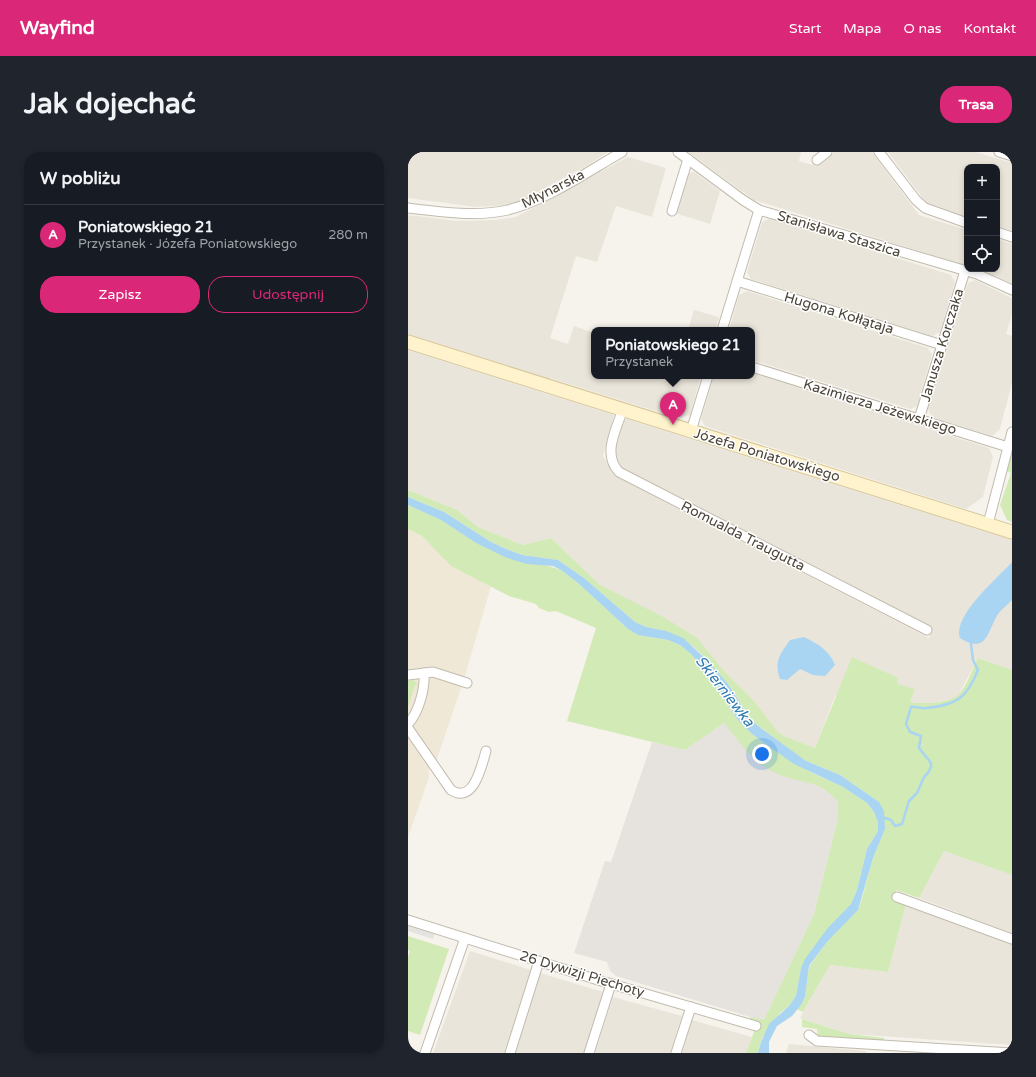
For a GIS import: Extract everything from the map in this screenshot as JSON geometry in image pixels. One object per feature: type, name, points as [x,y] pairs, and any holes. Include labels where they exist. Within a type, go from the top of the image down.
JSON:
[{"type":"street","name":"Młynarska","points":[[408,208],[450,212],[507,210],[536,200],[622,152]]},
{"type":"street","name":"Stanisława Staszica","points":[[678,152],[759,210],[964,271]]},
{"type":"street","points":[[817,160],[827,152]]},
{"type":"street","points":[[880,152],[916,200],[925,208],[964,222]]},
{"type":"street","points":[[999,152],[1012,156]]},
{"type":"street","points":[[672,211],[688,160]]},
{"type":"street","points":[[723,327],[759,210]]},
{"type":"street","points":[[1000,233],[1012,237]]},
{"type":"street","name":"Janusza Korczaka","points":[[919,419],[965,272]]},
{"type":"street","name":"Stanisława Staszica","points":[[968,272],[1012,290]]},
{"type":"street","name":"Hugona Kołłątaja","points":[[737,281],[942,345]]},
{"type":"street","name":"Józefa Poniatowskiego","points":[[408,342],[1012,532]]},
{"type":"street","name":"Kazimierza Jeżewskiego","points":[[755,368],[1008,447]]},
{"type":"street","points":[[691,430],[707,379]]},
{"type":"street","name":"Romualda Traugutta","points":[[623,409],[610,455],[612,463],[619,472],[928,630]]},
{"type":"street","points":[[988,524],[1012,432]]},
{"type":"street","points":[[408,724],[414,715],[419,700],[423,686],[424,673]]},
{"type":"street","points":[[408,675],[438,673],[466,683]]},
{"type":"street","points":[[408,728],[451,790],[456,792],[465,791],[475,784],[486,751]]},
{"type":"street","points":[[897,897],[1012,939]]},
{"type":"street","name":"26 Dywizji Piechoty","points":[[408,920],[611,984],[756,1026]]},
{"type":"street","points":[[424,1053],[464,938]]},
{"type":"street","points":[[510,1053],[539,961]]},
{"type":"street","points":[[589,1053],[611,984]]},
{"type":"street","points":[[676,1053],[691,1007]]},
{"type":"street","points":[[809,1035],[813,1040],[822,1042],[1012,1053]]},
{"type":"shaded area","points":[[408,152],[608,152],[588,165],[521,201],[510,205],[476,207],[408,198]]},
{"type":"shaded area","points":[[688,152],[801,152],[799,161],[816,166],[835,152],[872,152],[919,215],[964,229],[964,265],[754,200]]},
{"type":"shaded area","points":[[888,152],[976,152],[1012,163],[1012,231],[1000,227],[1000,164],[964,164],[964,216],[927,204]]},
{"type":"shaded area","points":[[628,157],[666,168],[652,217],[616,206],[597,262],[576,256],[550,338],[568,344],[574,326],[591,332],[591,379],[700,379],[690,415],[678,418],[550,378],[550,380],[408,334],[408,215],[457,221],[495,220],[516,217]]},
{"type":"shaded area","points":[[694,172],[720,191],[710,224],[675,213],[687,174]]},
{"type":"shaded area","points":[[770,218],[951,275],[955,282],[940,332],[932,336],[751,279],[747,272],[762,222]]},
{"type":"shaded area","points":[[1000,240],[1012,244],[1012,284],[987,272],[1000,272]]},
{"type":"shaded area","points":[[975,280],[1012,298],[1012,315],[1006,334],[1012,336],[1012,383],[1000,429],[992,436],[932,417],[928,409],[968,283]]},
{"type":"shaded area","points":[[747,291],[928,348],[932,355],[917,406],[910,409],[755,361],[755,327],[730,327],[739,295]]},
{"type":"shaded area","points":[[694,310],[719,317],[716,327],[689,327]]},
{"type":"shaded area","points":[[408,350],[614,415],[603,456],[615,476],[929,638],[931,627],[621,467],[614,455],[623,421],[627,419],[1012,540],[1012,670],[978,658],[959,694],[953,699],[926,704],[910,702],[896,684],[898,678],[835,696],[815,748],[784,736],[778,732],[753,700],[723,670],[632,602],[600,585],[551,538],[523,545],[478,527],[457,510],[408,490]]},
{"type":"shaded area","points":[[755,374],[989,448],[993,457],[983,497],[966,509],[705,426],[701,419],[713,379],[755,379]]},
{"type":"shaded area","points":[[408,529],[422,536],[451,566],[491,586],[465,676],[437,759],[429,764],[429,777],[408,837]]},
{"type":"shaded area","points":[[724,723],[780,775],[816,784],[829,792],[838,802],[838,818],[814,914],[764,1020],[616,976],[610,971],[607,962],[574,953],[605,861],[611,862],[652,742],[685,750]]},
{"type":"shaded area","points":[[944,851],[1012,875],[1012,1045],[849,1034],[800,1018],[830,965],[888,972],[906,904],[955,923],[959,913],[919,898]]},
{"type":"shaded area","points":[[408,924],[435,933],[433,939],[408,931]]},
{"type":"shaded area","points":[[470,951],[531,970],[504,1053],[433,1053]]},
{"type":"shaded area","points":[[540,973],[603,992],[584,1053],[515,1053]]},
{"type":"shaded area","points":[[613,997],[682,1016],[670,1053],[595,1053]]},
{"type":"shaded area","points":[[692,1020],[752,1037],[746,1053],[682,1053]]},
{"type":"shaded area","points":[[789,1044],[866,1051],[866,1053],[786,1053]]},
{"type":"green space","points":[[1012,449],[1012,522],[1007,520],[1000,505],[1011,473],[1006,471]]},
{"type":"green space","points":[[408,490],[457,510],[478,527],[523,545],[551,538],[600,585],[665,618],[697,638],[723,670],[753,700],[778,732],[784,736],[815,748],[852,657],[898,678],[897,684],[915,689],[910,702],[915,703],[943,701],[955,697],[964,687],[978,658],[1012,670],[1012,875],[944,851],[919,898],[896,890],[895,900],[906,904],[888,972],[830,965],[803,1012],[797,1009],[805,997],[809,967],[827,942],[858,910],[873,858],[885,829],[879,802],[840,775],[806,761],[789,750],[750,719],[728,684],[695,647],[666,631],[646,627],[635,622],[584,578],[558,560],[522,555],[491,542],[444,512],[408,497]]},
{"type":"green space","points":[[408,505],[441,520],[476,543],[561,570],[578,583],[628,629],[638,635],[668,640],[680,645],[690,653],[706,671],[720,690],[737,719],[752,734],[812,773],[843,787],[867,803],[874,812],[878,822],[878,831],[867,849],[857,890],[851,904],[801,968],[796,996],[789,1006],[780,1013],[762,1038],[758,1053],[746,1053],[757,1024],[750,1020],[750,1017],[764,1020],[814,914],[838,818],[838,802],[824,789],[810,783],[780,775],[763,766],[742,746],[724,723],[685,750],[567,721],[596,628],[556,611],[549,612],[539,608],[536,604],[509,596],[451,566],[422,536],[408,529]]},
{"type":"green space","points":[[414,680],[418,686],[415,685],[408,707],[408,681]]},
{"type":"green space","points":[[408,936],[449,949],[420,1035],[408,1031],[408,957],[410,951],[408,950]]},
{"type":"green space","points":[[802,1019],[849,1034],[884,1038],[884,1041],[818,1037],[817,1029],[802,1027]]},
{"type":"water","name":"Skierniewka","points":[[408,497],[444,512],[491,542],[506,549],[522,555],[558,560],[584,578],[635,622],[646,627],[666,631],[683,638],[708,661],[728,684],[750,719],[806,761],[840,775],[879,802],[884,811],[885,829],[873,858],[858,910],[827,942],[809,966],[805,997],[801,1005],[792,1016],[777,1026],[769,1042],[769,1053],[758,1053],[769,1024],[789,1006],[796,996],[801,968],[805,959],[827,929],[851,904],[857,890],[867,849],[878,831],[878,822],[874,812],[867,803],[843,787],[794,764],[752,734],[737,719],[720,690],[706,671],[690,653],[680,645],[668,640],[638,635],[628,629],[578,583],[561,570],[553,566],[527,564],[507,558],[476,543],[441,520],[408,505]]},
{"type":"water","points":[[1012,562],[1012,600],[998,614],[988,634],[981,643],[969,643],[960,638],[960,629],[963,619],[969,608]]},
{"type":"water","points":[[804,637],[826,651],[830,655],[835,665],[825,676],[813,675],[800,669],[787,680],[780,679],[778,662],[781,654],[790,640]]},
{"type":"waterway","points":[[885,818],[891,820],[895,826],[902,824],[909,801],[917,793],[924,777],[931,767],[931,763],[919,748],[921,736],[910,732],[906,724],[911,707],[925,708],[946,705],[965,694],[974,680],[978,670],[973,660],[971,644]]},
{"type":"place","name":"Poniatowskiego 21","points":[[673,425]]}]
